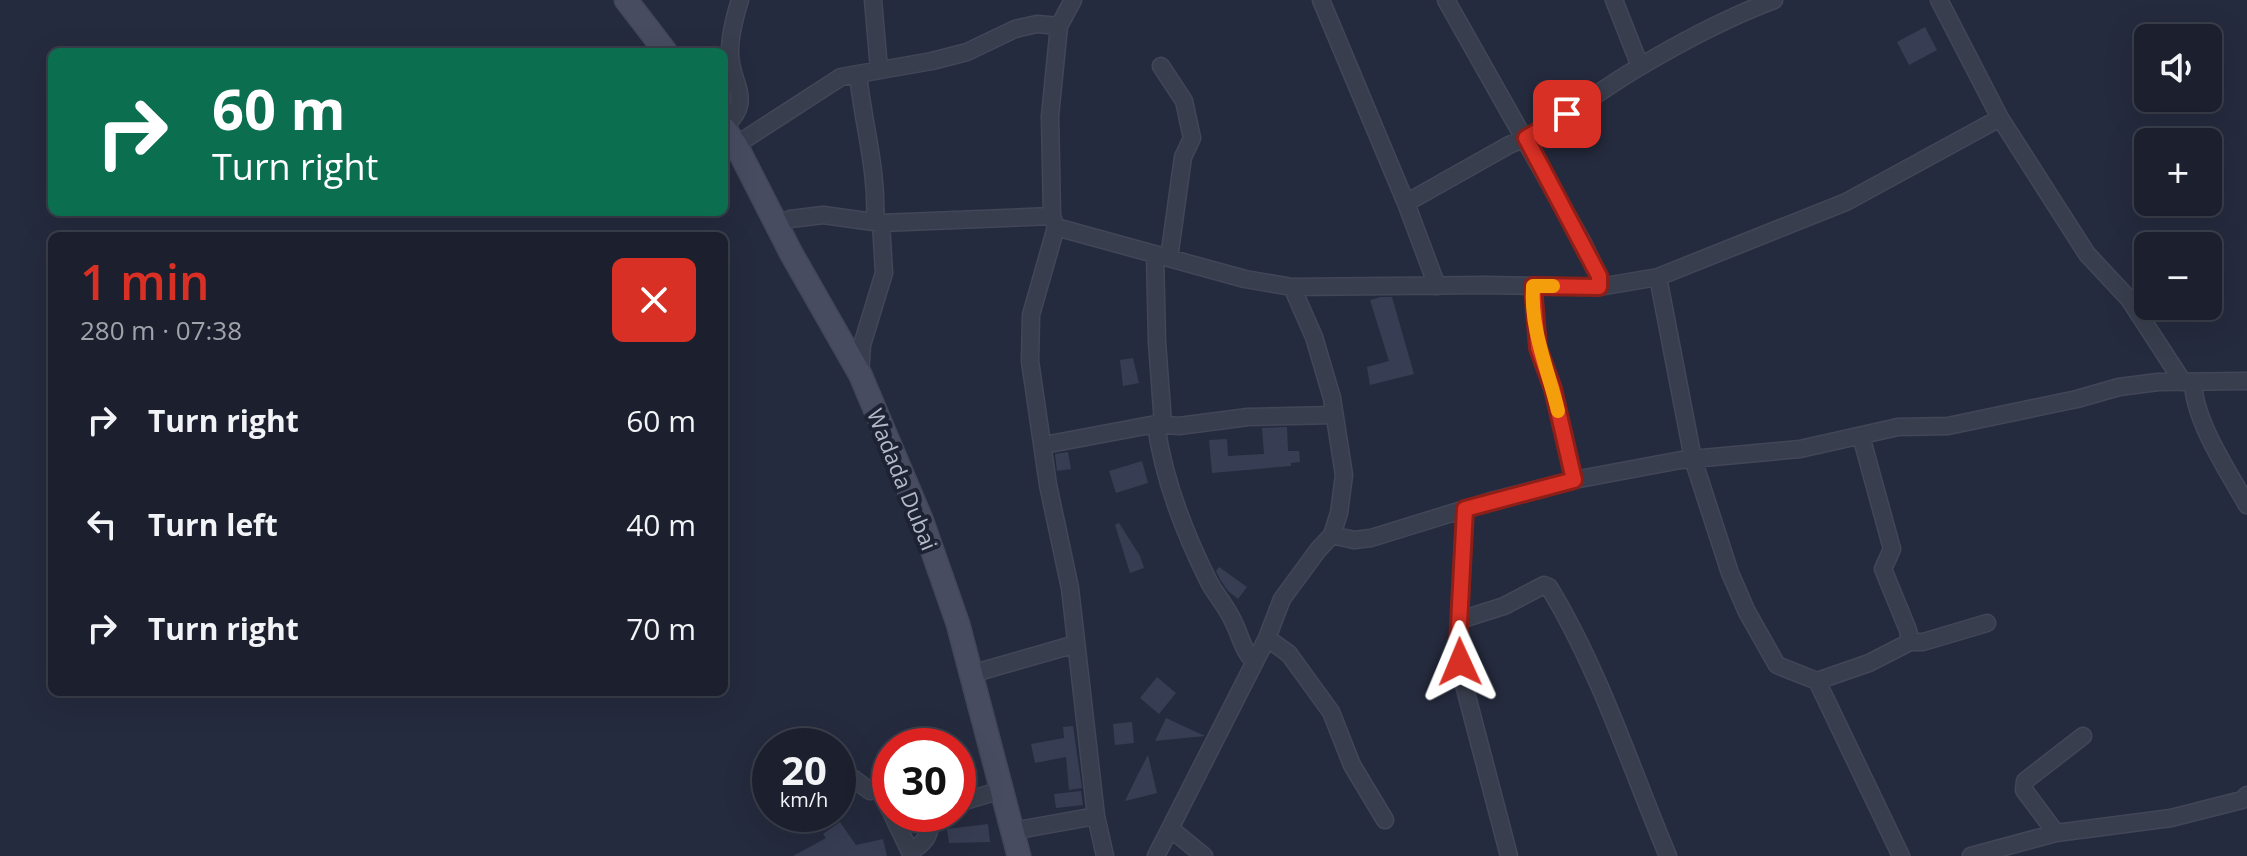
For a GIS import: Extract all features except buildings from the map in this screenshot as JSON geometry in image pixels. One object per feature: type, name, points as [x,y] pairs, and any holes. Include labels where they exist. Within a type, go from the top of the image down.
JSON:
[{"type":"street","points":[[626,0],[663,48]]},
{"type":"street","points":[[728,133],[741,106],[729,53],[740,0]]},
{"type":"street","points":[[873,0],[879,69]]},
{"type":"street","points":[[1073,0],[1059,26],[1050,116],[1054,222],[1031,315],[1030,361],[1048,485],[1070,588],[1096,816],[1105,856]]},
{"type":"street","points":[[1321,0],[1406,203],[1437,286]]},
{"type":"street","points":[[1446,0],[1583,243],[1599,276],[1599,287]]},
{"type":"street","points":[[1614,0],[1640,66]]},
{"type":"street","points":[[1406,203],[1587,103],[1640,66],[1750,4],[1774,0]]},
{"type":"street","points":[[1939,0],[2000,118],[2087,254],[2129,299],[2188,382],[2219,456],[2247,505]]},
{"type":"street","points":[[728,133],[841,77],[967,52],[1015,29],[1037,24],[1059,26]]},
{"type":"street","points":[[1161,66],[1184,101],[1192,138],[1183,157],[1162,256],[1157,342],[1164,463],[1182,521],[1211,585],[1234,622],[1247,655],[1255,662]]},
{"type":"street","points":[[858,74],[871,147],[884,273],[862,345],[860,374]]},
{"type":"street","points":[[779,225],[790,219],[823,215],[878,223],[1054,222],[1245,279],[1292,287],[1599,287],[1658,277],[1846,202],[2000,118]]},
{"type":"street","name":"Wadada Dubai","points":[[728,133],[860,374],[922,521],[958,624],[1019,856]]},
{"type":"street","points":[[1658,277],[1693,459],[1714,530],[1747,612],[1777,665],[1817,681],[1869,663],[1910,642],[1945,637],[1987,623]]},
{"type":"street","points":[[1533,286],[1538,348],[1553,389],[1574,480]]},
{"type":"street","points":[[1156,856],[1267,638],[1282,599],[1332,535],[1339,513],[1344,475],[1332,398],[1314,337],[1292,287]]},
{"type":"street","points":[[1332,535],[1354,540],[1371,538],[1574,480],[1693,459],[1800,449],[1898,427],[1948,426],[2119,387],[2158,382],[2247,381]]},
{"type":"street","points":[[1044,445],[1160,424],[1179,426],[1248,417],[1333,415]]},
{"type":"street","points":[[1861,436],[1892,549],[1883,569],[1910,642]]},
{"type":"street","points":[[1465,509],[1458,644],[1463,681],[1509,856]]},
{"type":"street","points":[[1460,620],[1504,606],[1544,585],[1549,587],[1586,656],[1668,856]]},
{"type":"street","points":[[1267,638],[1289,654],[1331,712],[1352,765],[1385,820]]},
{"type":"street","points":[[971,674],[1076,644]]},
{"type":"street","points":[[1817,681],[1901,856]]},
{"type":"street","points":[[2056,833],[2024,790],[2025,781],[2083,736]]},
{"type":"street","points":[[976,798],[1002,790]]},
{"type":"street","points":[[1971,856],[2056,833],[2171,818],[2245,800]]},
{"type":"street","points":[[1013,831],[1096,816]]},
{"type":"street","points":[[1171,829],[1204,856]]},
{"type":"street","points":[[901,832],[911,854],[924,844],[929,832]]},
{"type":"slow traffic","points":[[1553,286],[1533,286],[1532,296],[1538,348],[1558,411]]},
{"type":"route","points":[[1460,662],[1458,644],[1465,509],[1574,480],[1553,389],[1538,348],[1533,286],[1599,287],[1599,276],[1526,138],[1567,114]]}]
